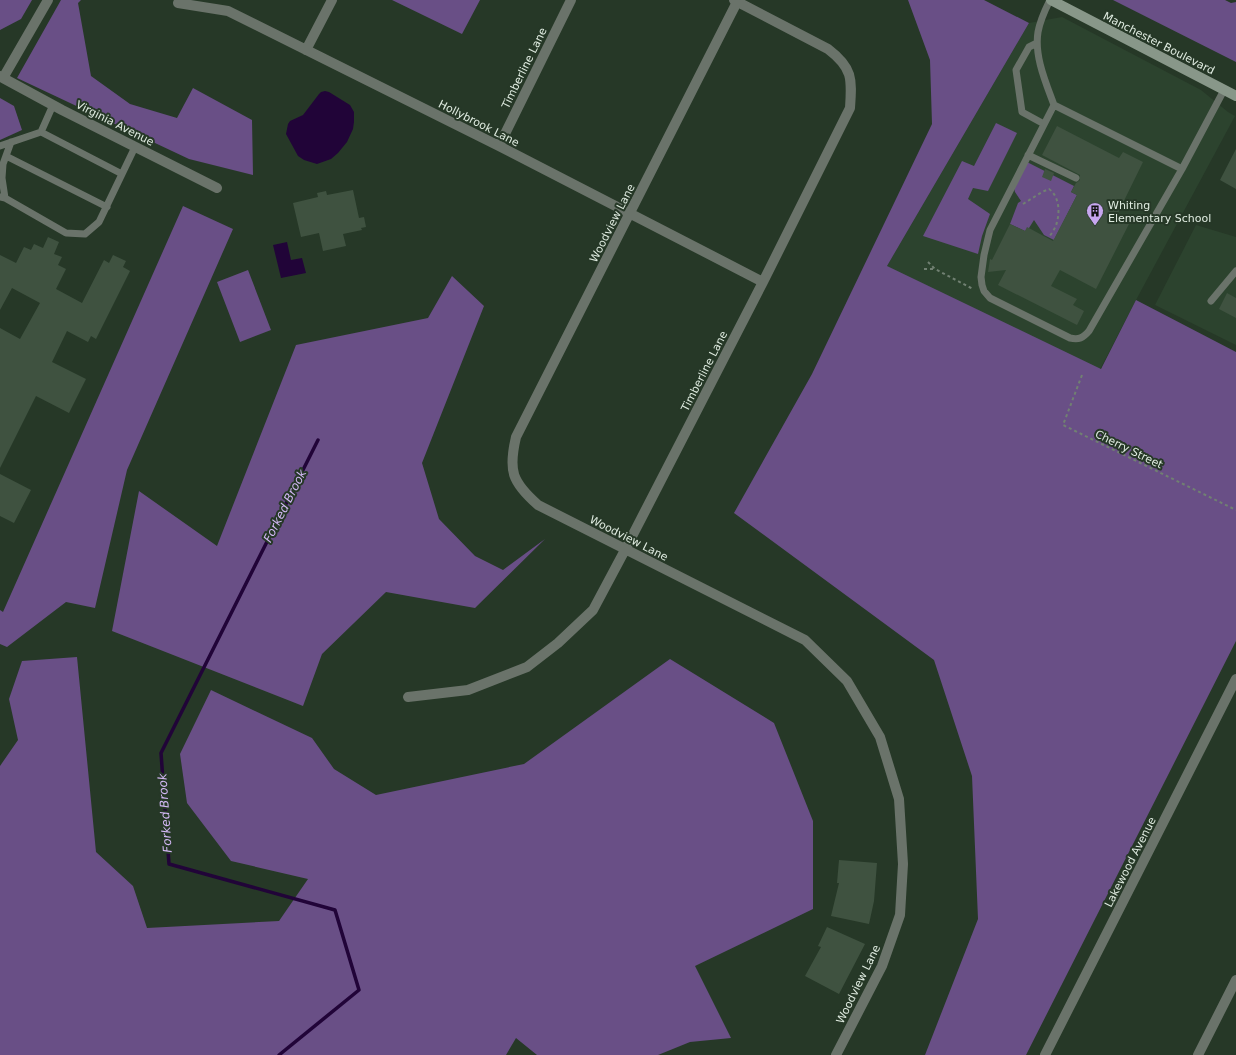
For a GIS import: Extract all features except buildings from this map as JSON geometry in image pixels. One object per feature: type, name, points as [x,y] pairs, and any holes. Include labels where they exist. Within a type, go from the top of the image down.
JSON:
[{"type":"street","points":[[2,77],[48,0]]},
{"type":"street","points":[[306,50],[332,0]]},
{"type":"street","name":"Timberline Lane","points":[[499,146],[571,0]]},
{"type":"street","name":"Manchester Boulevard","points":[[1050,0],[1236,96]]},
{"type":"street","name":"Timberline Lane","points":[[408,697],[468,690],[527,667],[558,643],[593,610],[850,108],[852,85],[848,70],[840,58],[828,49],[735,1]]},
{"type":"street","name":"Woodview Lane","points":[[735,1],[630,214],[516,437],[512,462],[515,478],[524,493],[538,505],[805,640],[847,681],[880,737],[899,799],[903,864],[900,915],[882,966],[836,1055]]},
{"type":"street","name":"Hollybrook Lane","points":[[178,3],[228,11],[499,146],[762,282]]},
{"type":"street","name":"Virginia Avenue","points":[[2,77],[53,105],[217,188]]},
{"type":"street","name":"Lakewood Avenue","points":[[1045,1055],[1236,679]]},
{"type":"street","points":[[1198,1055],[1236,980]]},
{"type":"lane","points":[[1050,0],[1041,20],[1037,43],[1043,75],[1054,105],[1182,169]]},
{"type":"lane","points":[[1037,43],[1029,47],[1016,70],[1022,112],[1044,124]]},
{"type":"lane","points":[[1054,105],[990,230],[981,277],[984,291],[990,298],[1070,338],[1078,339],[1084,337],[1089,331],[1182,169],[1224,90]]},
{"type":"lane","points":[[41,132],[53,105]]},
{"type":"lane","points":[[0,146],[41,132],[122,174]]},
{"type":"lane","points":[[12,142],[3,164],[2,198],[66,233],[85,234],[99,222],[135,147]]},
{"type":"lane","points":[[1028,155],[1076,178]]},
{"type":"lane","points":[[6,156],[107,207]]},
{"type":"lane","points":[[1211,301],[1236,271]]},
{"type":"path","points":[[1023,204],[1049,189],[1054,192],[1057,199],[1057,222],[1049,238]]},
{"type":"path","points":[[928,262],[935,270]]},
{"type":"path","points":[[924,269],[935,270],[990,298]]},
{"type":"path","name":"Cherry Street","points":[[1082,375],[1063,425],[1236,510]]},
{"type":"shaded area","points":[[0,0],[32,0],[21,19],[0,30]]},
{"type":"shaded area","points":[[61,0],[81,0],[78,3],[91,76],[130,104],[177,118],[193,88],[252,120],[253,175],[189,159],[17,78]]},
{"type":"shaded area","points":[[392,0],[480,0],[462,34]]},
{"type":"shaded area","points":[[908,0],[984,0],[1029,23],[887,266],[1101,369],[1136,300],[1236,352],[1236,641],[1026,1055],[925,1055],[978,919],[972,776],[934,660],[734,513],[812,374],[932,124],[930,60]]},
{"type":"shaded area","points":[[1113,0],[1225,0],[1231,3],[1236,2],[1236,62]]},
{"type":"shaded area","points":[[1062,17],[1201,90],[1235,116],[1136,300],[1038,489],[887,266],[1029,23]]},
{"type":"shaded area","points":[[325,91],[350,105],[354,112],[354,122],[353,129],[347,142],[338,153],[331,159],[317,164],[304,160],[298,156],[286,134],[290,121],[303,115],[319,94]]},
{"type":"shaded area","points":[[0,98],[14,106],[22,130],[0,140]]},
{"type":"shaded area","points":[[996,123],[1017,133],[988,191],[973,188],[968,199],[990,214],[982,236],[978,254],[923,236],[962,161],[974,166]]},
{"type":"shaded area","points":[[1025,161],[1074,186],[1071,192],[1077,195],[1054,240],[1044,235],[1034,220],[1025,231],[1010,224],[1018,203],[1021,201],[1015,192],[1013,184]]},
{"type":"shaded area","points":[[183,206],[233,229],[127,470],[95,608],[66,602],[7,647],[0,644],[0,610],[3,612]]},
{"type":"shaded area","points":[[1196,225],[1236,237],[1236,345],[1155,305]]},
{"type":"shaded area","points":[[287,242],[291,260],[302,258],[306,273],[281,278],[273,245]]},
{"type":"shaded area","points":[[248,270],[271,330],[240,342],[217,282]]},
{"type":"shaded area","points":[[452,276],[484,306],[422,463],[439,519],[475,556],[503,570],[545,539],[475,608],[386,592],[322,654],[303,706],[112,631],[139,491],[217,546],[296,345],[428,318]]},
{"type":"shaded area","points":[[77,657],[96,852],[133,886],[147,928],[279,921],[308,879],[231,861],[187,803],[180,754],[211,690],[312,738],[334,769],[376,795],[524,764],[670,659],[774,723],[813,821],[813,909],[695,966],[731,1038],[690,1042],[658,1055],[537,1055],[516,1038],[506,1055],[0,1055],[0,766],[18,740],[9,699],[22,661]]},
{"type":"waterway","name":"Forked Brook","points":[[279,1055],[359,990],[335,910],[169,864],[161,753],[318,440]]},
{"type":"place","name":"Whiting Elementary School","points":[[1095,226]]}]
